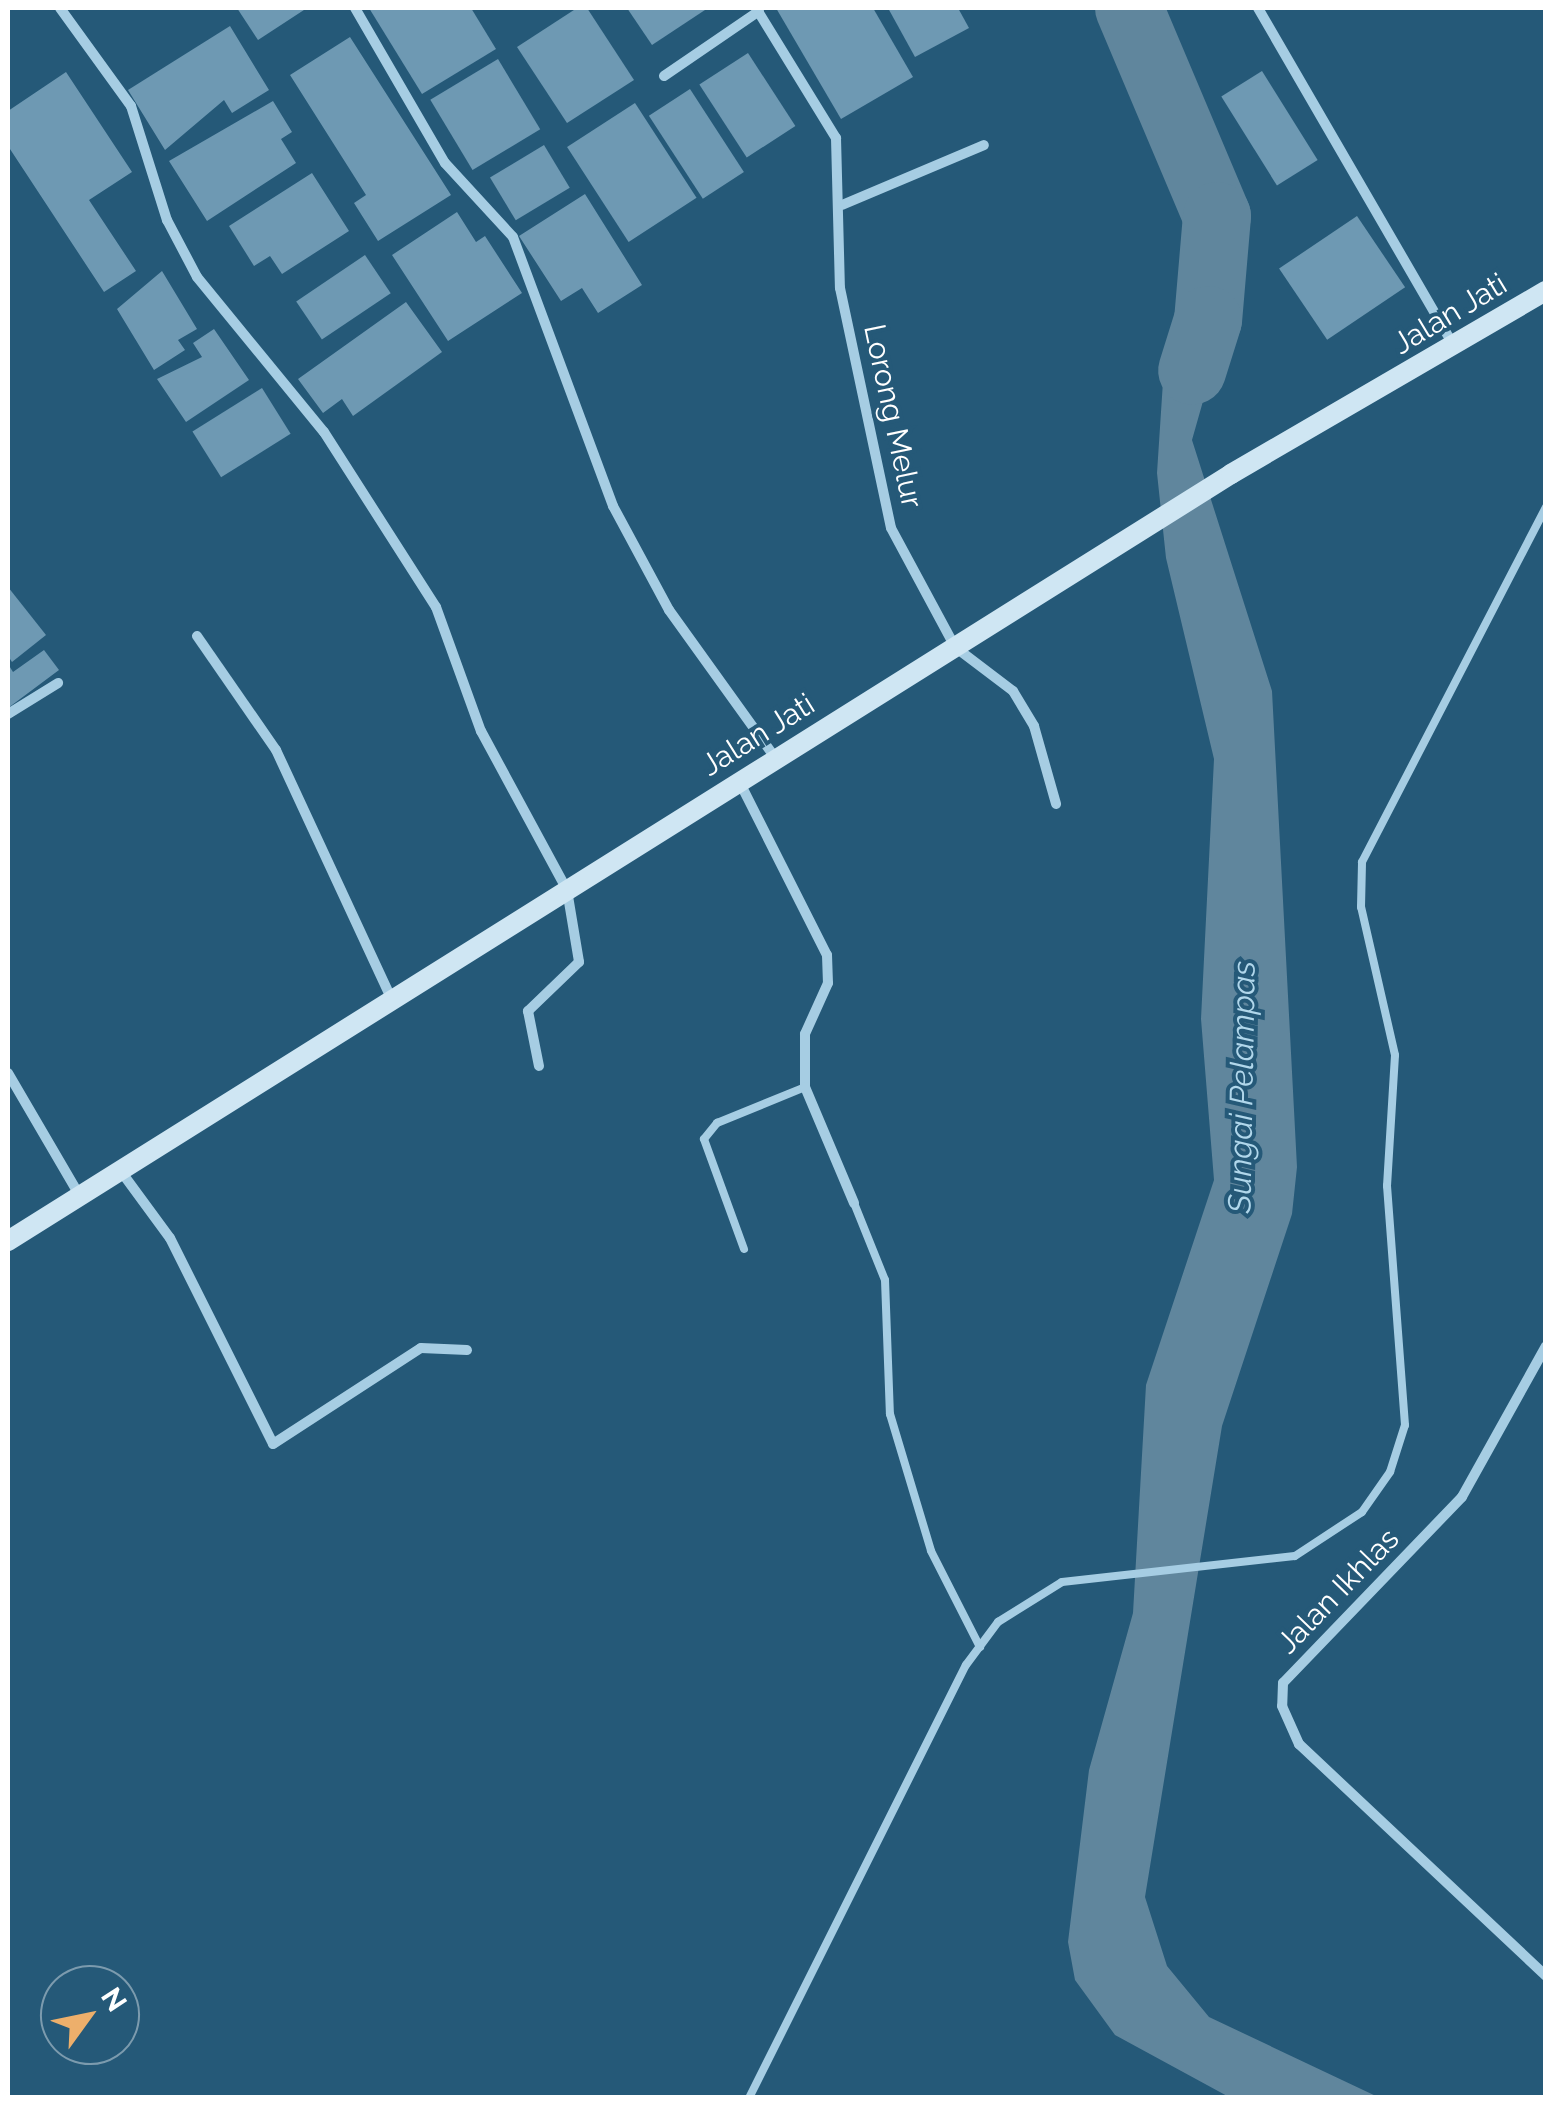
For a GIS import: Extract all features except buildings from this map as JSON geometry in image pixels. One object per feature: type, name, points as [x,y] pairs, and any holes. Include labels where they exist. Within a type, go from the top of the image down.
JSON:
[{"type":"street","points":[[60,8],[131,106],[167,220],[197,277],[324,432],[436,606],[482,731],[567,890],[579,962],[528,1011],[539,1066]]},
{"type":"street","points":[[355,8],[445,163],[513,238],[613,506],[670,610],[776,760]]},
{"type":"street","points":[[1258,8],[1454,348]]},
{"type":"street","points":[[664,76],[758,10]]},
{"type":"street","name":"Lorong Melur","points":[[758,10],[836,138],[842,205],[840,288],[891,528],[955,648],[1013,690],[1045,750],[1056,804]]},
{"type":"street","points":[[842,205],[984,145]]},
{"type":"street","name":"Jalan Jati","points":[[8,1241],[1231,474],[1454,348],[1546,291]]},
{"type":"street","points":[[197,636],[276,750],[392,1000]]},
{"type":"street","points":[[8,714],[58,684]]},
{"type":"street","points":[[740,782],[827,955],[828,984],[804,1034],[805,1088],[854,1203]]},
{"type":"street","points":[[8,1073],[80,1196]]},
{"type":"street","points":[[120,1170],[170,1238],[274,1444],[421,1348],[467,1350]]},
{"type":"street","name":"Jalan Ikhlas","points":[[1546,1346],[1462,1498],[1283,1684],[1282,1706],[1299,1744],[1546,1976]]},
{"type":"lane","points":[[749,2098],[980,1647],[1030,1596],[1116,1576],[1260,1566],[1323,1543],[1362,1512],[1390,1472],[1405,1424],[1387,1186],[1395,1055],[1362,907],[1362,862],[1546,507]]},
{"type":"lane","points":[[744,1249],[704,1139],[716,1123],[805,1088]]},
{"type":"lane","points":[[854,1203],[884,1280],[890,1414],[931,1551],[980,1647]]},
{"type":"water","points":[[1187,278],[1232,299],[1192,440],[1272,691],[1297,1167],[1292,1214],[1222,1426],[1145,1897],[1167,1966],[1209,2017],[1378,2097],[1229,2097],[1115,2035],[1075,1980],[1068,1942],[1089,1770],[1133,1613],[1146,1385],[1214,1180],[1201,1019],[1214,759],[1166,558],[1157,473],[1164,366]]},
{"type":"waterway","name":"Sungai Pelampas","points":[[1129,8],[1217,216],[1208,320],[1192,371]]}]
